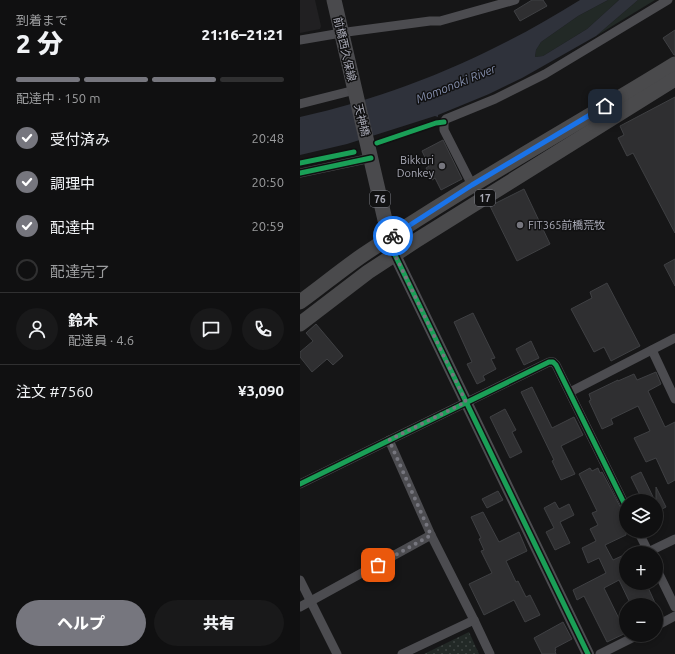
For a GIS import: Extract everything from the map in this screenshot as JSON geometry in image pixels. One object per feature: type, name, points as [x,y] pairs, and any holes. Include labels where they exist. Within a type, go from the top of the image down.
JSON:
[{"type":"highway","name":"17","points":[[300,302],[361,256],[390,237],[472,185],[675,64]]},
{"type":"highway","name":"17","points":[[300,324],[368,272],[675,79]]},
{"type":"main road","name":"前橋西久保線","points":[[334,0],[356,94]]},
{"type":"main road","name":"天神橋","points":[[356,94],[371,158]]},
{"type":"main road","name":"76","points":[[371,158],[395,255]]},
{"type":"street","points":[[300,40],[430,21],[440,21],[514,0]]},
{"type":"street","points":[[472,185],[444,130],[444,122],[446,119],[495,99],[545,74],[668,0]]},
{"type":"street","points":[[300,104],[356,94]]},
{"type":"street","points":[[300,173],[371,158]]},
{"type":"street","points":[[395,255],[588,654]]},
{"type":"street","points":[[570,392],[675,338]]},
{"type":"street","points":[[652,350],[675,399]]},
{"type":"street","points":[[300,484],[548,362],[553,362],[570,392],[620,494]]},
{"type":"street","points":[[389,440],[431,535],[490,654]]},
{"type":"street","points":[[300,607],[431,535]]},
{"type":"street","points":[[662,546],[675,539]]},
{"type":"street","points":[[300,580],[336,654]]},
{"type":"street","points":[[663,582],[675,607]]},
{"type":"street","points":[[663,622],[675,616]]},
{"type":"street","points":[[402,654],[474,620]]},
{"type":"street","points":[[600,654],[624,642]]},
{"type":"shaded area","points":[[300,0],[315,0],[321,26],[320,29],[300,33]]},
{"type":"shaded area","points":[[608,0],[619,0],[587,29],[543,56],[535,57],[536,50],[541,42],[578,16]]},
{"type":"shaded area","points":[[638,0],[655,0],[596,36]]},
{"type":"shaded area","points":[[469,632],[479,654],[424,654]]},
{"type":"water","name":"Momonoki River","points":[[580,0],[608,0],[578,16],[541,42],[536,50],[535,57],[543,56],[587,29],[619,0],[638,0],[596,36],[522,78],[489,94],[438,115],[438,117],[435,116],[347,144],[300,155],[300,117],[337,108],[410,85],[480,55],[514,38]]},
{"type":"building","points":[[532,0],[543,0],[547,6],[520,21],[514,11]]},
{"type":"building","points":[[675,30],[675,55],[674,55],[663,38]]},
{"type":"building","points":[[675,97],[675,233],[633,153],[627,156],[618,138],[624,135],[620,126]]},
{"type":"building","points":[[443,140],[462,179],[441,190],[435,178],[432,180],[426,168],[429,166],[422,151]]},
{"type":"building","name":"FIT365前橋荒牧","points":[[524,189],[550,244],[517,261],[490,206]]},
{"type":"building","points":[[675,259],[675,286],[664,265]]},
{"type":"building","points":[[607,283],[640,346],[611,361],[604,347],[594,352],[571,309],[592,298],[590,292]]},
{"type":"building","points":[[473,313],[495,358],[491,359],[496,369],[483,376],[485,380],[477,384],[467,364],[472,362],[454,322]]},
{"type":"building","points":[[316,324],[343,356],[333,365],[327,359],[312,372],[300,357],[300,352],[313,341],[306,333]]},
{"type":"building","points":[[531,341],[539,358],[524,365],[516,349]]},
{"type":"building","points":[[656,372],[661,384],[648,391],[665,427],[675,422],[675,480],[668,484],[656,458],[646,462],[634,438],[650,431],[638,406],[611,419],[613,424],[602,429],[589,401],[591,400],[589,394],[618,380],[634,374],[637,380]]},
{"type":"building","points":[[532,387],[552,428],[574,417],[583,435],[561,446],[575,474],[561,480],[552,461],[554,460],[521,392]]},
{"type":"building","points":[[505,409],[516,430],[512,432],[522,452],[510,458],[490,417]]},
{"type":"building","points":[[590,468],[592,471],[598,468],[600,473],[602,472],[619,505],[620,538],[605,545],[613,560],[619,557],[619,580],[604,588],[619,619],[619,636],[607,642],[584,596],[577,600],[573,590],[606,573],[599,558],[588,563],[582,548],[596,541],[590,529],[598,525],[592,513],[597,511],[579,474]]},
{"type":"building","points":[[641,472],[652,494],[640,494],[631,477]]},
{"type":"building","points":[[656,487],[660,494],[656,494]]},
{"type":"building","points":[[498,491],[503,500],[487,508],[482,499]]},
{"type":"building","points":[[663,501],[666,507],[663,508]]},
{"type":"building","points":[[555,502],[559,509],[569,504],[574,515],[560,522],[570,543],[555,550],[546,532],[554,528],[544,508]]},
{"type":"building","points":[[483,512],[499,542],[519,532],[527,551],[506,561],[516,582],[518,581],[526,597],[530,595],[540,615],[525,622],[514,600],[484,615],[469,584],[492,573],[481,551],[484,550],[479,539],[481,538],[471,517]]},
{"type":"building","points":[[624,590],[649,590],[653,598],[628,598]]},
{"type":"building","points":[[563,622],[572,639],[555,648],[556,654],[542,654],[534,638]]},
{"type":"cycle path","points":[[377,143],[436,123],[444,122]]},
{"type":"cycle path","points":[[300,163],[354,152]]},
{"type":"cycle path","points":[[300,173],[371,158]]},
{"type":"cycle path","points":[[395,255],[588,654]]},
{"type":"cycle path","points":[[300,484],[549,362],[553,362],[556,365],[620,494]]},
{"type":"way so far","points":[[378,565],[431,535],[389,440],[466,402],[401,269],[390,237],[393,236]]},
{"type":"place","name":"Bikkuri Donkey","points":[[442,166]]},
{"type":"place","name":"FIT365前橋荒牧","points":[[520,225]]},
{"type":"route","points":[[393,236],[472,185],[605,106]]}]
